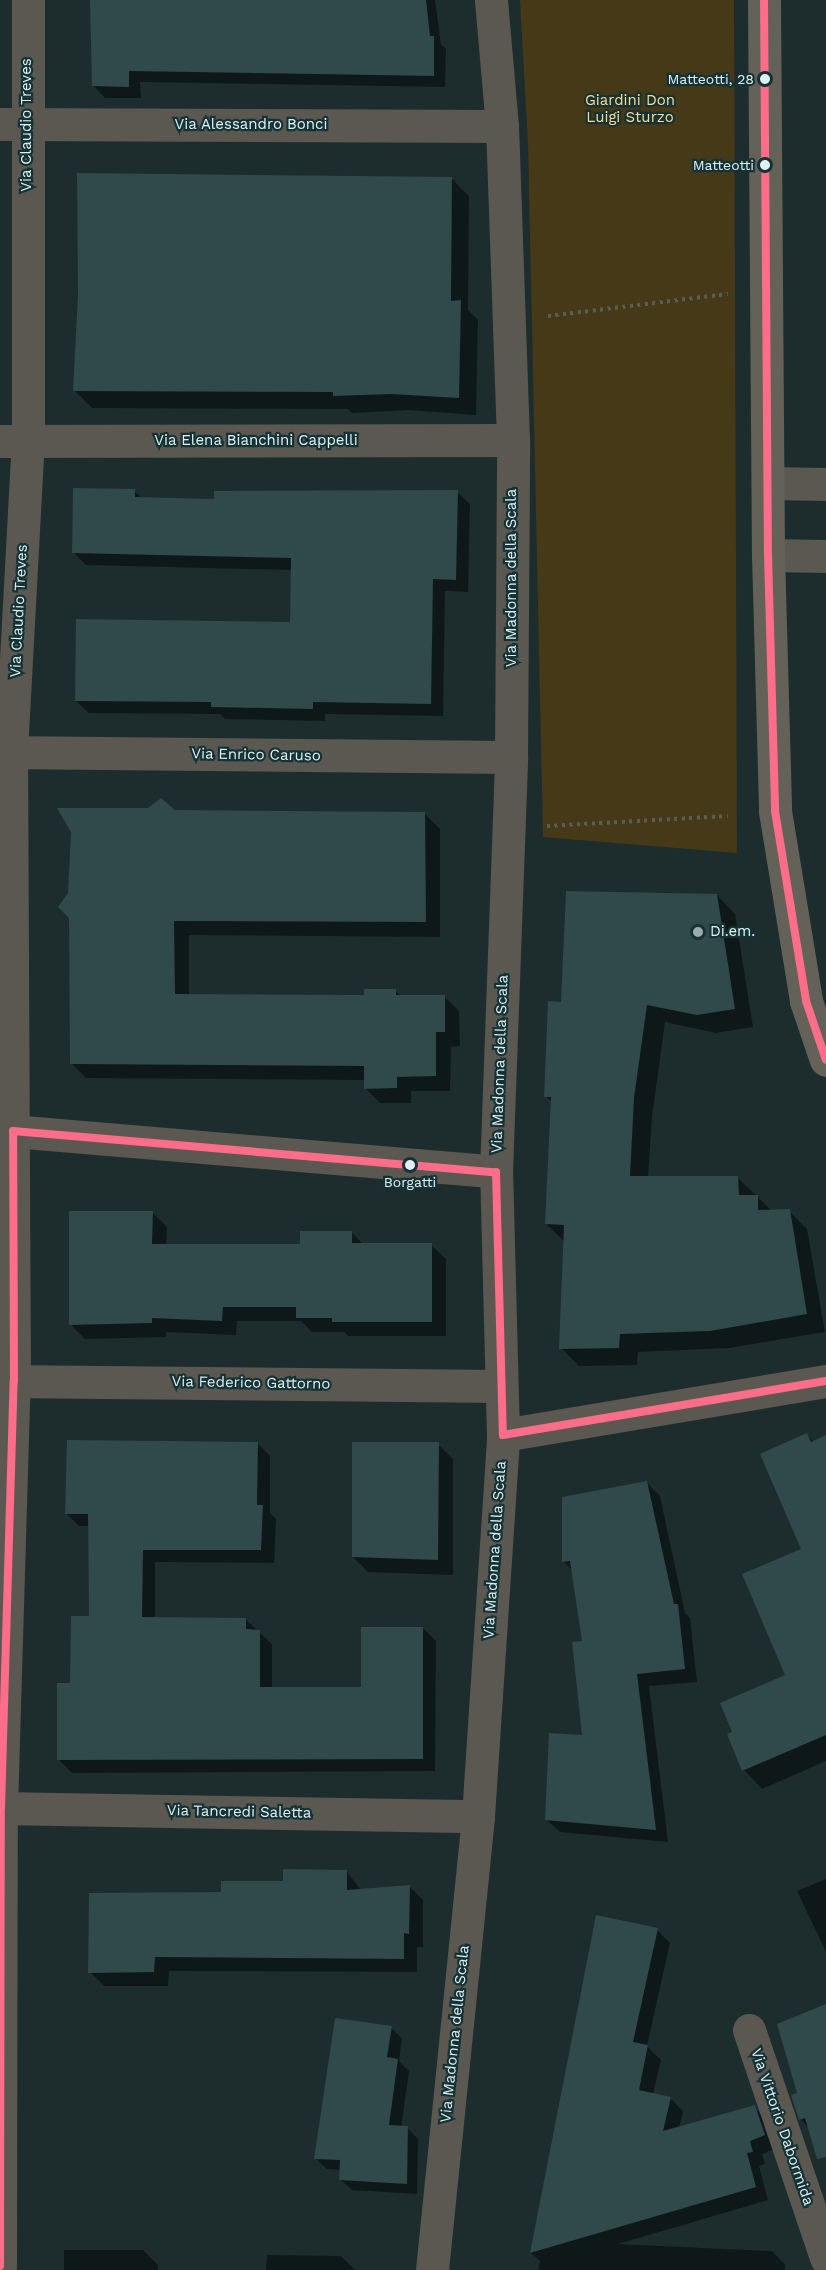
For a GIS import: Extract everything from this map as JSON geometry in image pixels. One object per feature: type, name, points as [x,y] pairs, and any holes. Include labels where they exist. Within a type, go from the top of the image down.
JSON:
[{"type":"main road","points":[[764,0],[768,555],[775,811],[806,1001],[826,1060]]},
{"type":"street","name":"Via Claudio Treves","points":[[0,2266],[1,1808],[7,1381],[5,752],[14,441],[13,124],[28,0]]},
{"type":"street","name":"Via Madonna della Scala","points":[[432,2270],[478,1816],[502,1435],[496,1172],[511,757],[513,440],[502,126],[491,0]]},
{"type":"street","name":"Via Alessandro Bonci","points":[[13,124],[502,126]]},
{"type":"street","name":"Via Elena Bianchini Cappelli","points":[[14,441],[513,440]]},
{"type":"street","points":[[768,483],[826,484]]},
{"type":"street","points":[[768,555],[826,556]]},
{"type":"street","name":"Via Enrico Caruso","points":[[5,752],[511,757]]},
{"type":"street","points":[[6,1131],[496,1172]]},
{"type":"street","name":"Via Federico Gattorno","points":[[7,1381],[501,1386]]},
{"type":"street","points":[[502,1435],[826,1381]]},
{"type":"street","name":"Via Tancredi Saletta","points":[[1,1808],[478,1816]]},
{"type":"street","name":"Via Vittorio Dabormida","points":[[749,2030],[826,2258]]},
{"type":"path","points":[[508,320],[766,290]]},
{"type":"path","points":[[537,827],[728,816]]},
{"type":"green space","name":"Giardini Don Luigi Sturzo","points":[[520,0],[734,0],[737,853],[543,837],[528,144]]},
{"type":"building","points":[[90,0],[426,0],[430,36],[434,36],[434,76],[129,71],[129,87],[92,86]]},
{"type":"building","points":[[77,173],[452,177],[451,301],[461,300],[459,398],[391,394],[333,396],[333,392],[73,391],[78,295]]},
{"type":"building","points":[[73,488],[135,489],[135,497],[214,499],[214,491],[458,490],[456,580],[433,579],[431,704],[313,702],[313,709],[211,707],[211,702],[75,701],[76,619],[290,622],[291,558],[72,553]]},
{"type":"building","points":[[161,798],[175,810],[425,812],[426,922],[174,921],[175,994],[364,995],[364,989],[396,989],[396,995],[445,995],[445,1032],[436,1032],[436,1076],[397,1077],[397,1088],[364,1089],[364,1066],[70,1064],[69,918],[58,907],[68,893],[71,832],[57,808],[148,808]]},
{"type":"building","points":[[566,891],[717,894],[735,1009],[697,1015],[647,1005],[634,1098],[630,1176],[738,1176],[739,1195],[758,1195],[758,1210],[790,1209],[807,1314],[710,1331],[620,1334],[619,1348],[559,1349],[564,1225],[545,1224],[551,1097],[544,1097],[548,1001],[561,1002]]},
{"type":"building","points":[[69,1211],[153,1211],[152,1244],[300,1244],[300,1231],[352,1231],[352,1243],[432,1243],[432,1322],[332,1322],[332,1318],[296,1318],[296,1307],[223,1307],[222,1321],[152,1318],[152,1323],[69,1325]]},
{"type":"building","points":[[807,1433],[811,1442],[826,1435],[826,1735],[742,1771],[727,1734],[732,1732],[720,1703],[785,1675],[742,1574],[801,1549],[760,1454]]},
{"type":"building","points":[[67,1440],[258,1442],[257,1505],[263,1505],[261,1550],[143,1550],[142,1617],[246,1618],[246,1629],[260,1630],[260,1687],[361,1687],[361,1627],[423,1627],[423,1759],[57,1760],[57,1683],[70,1683],[71,1616],[89,1616],[88,1514],[65,1514]]},
{"type":"building","points":[[352,1442],[439,1442],[438,1560],[352,1557]]},
{"type":"building","points":[[647,1481],[674,1604],[678,1604],[685,1669],[637,1674],[656,1830],[545,1820],[549,1733],[582,1735],[572,1642],[582,1641],[570,1561],[562,1562],[562,1497]]},
{"type":"building","points":[[283,1869],[347,1870],[347,1890],[410,1885],[409,1934],[404,1933],[404,1959],[155,1957],[154,1972],[88,1973],[89,1893],[221,1892],[221,1881],[283,1881]]},
{"type":"building","points":[[596,1915],[658,1928],[633,2042],[648,2045],[639,2090],[671,2097],[663,2131],[755,2105],[765,2135],[750,2141],[753,2152],[747,2153],[756,2187],[530,2253]]},
{"type":"building","points":[[826,2004],[826,2157],[817,2159],[805,2118],[799,2120],[791,2095],[797,2093],[777,2024]]},
{"type":"building","points":[[335,2018],[392,2026],[387,2057],[398,2059],[389,2125],[408,2126],[407,2184],[339,2180],[340,2160],[314,2159]]},
{"type":"transit line","points":[[764,0],[768,555],[775,811],[806,1001],[826,1060]]},
{"type":"transit line","points":[[0,2266],[1,1808],[14,1381],[13,1131],[496,1172],[503,1435],[826,1381]]},
{"type":"place","name":"Matteotti, 28","points":[[765,79]]},
{"type":"place","name":"Matteotti","points":[[765,165]]},
{"type":"place","name":"Di.em.","points":[[698,932]]},
{"type":"place","name":"Borgatti","points":[[410,1165]]}]
